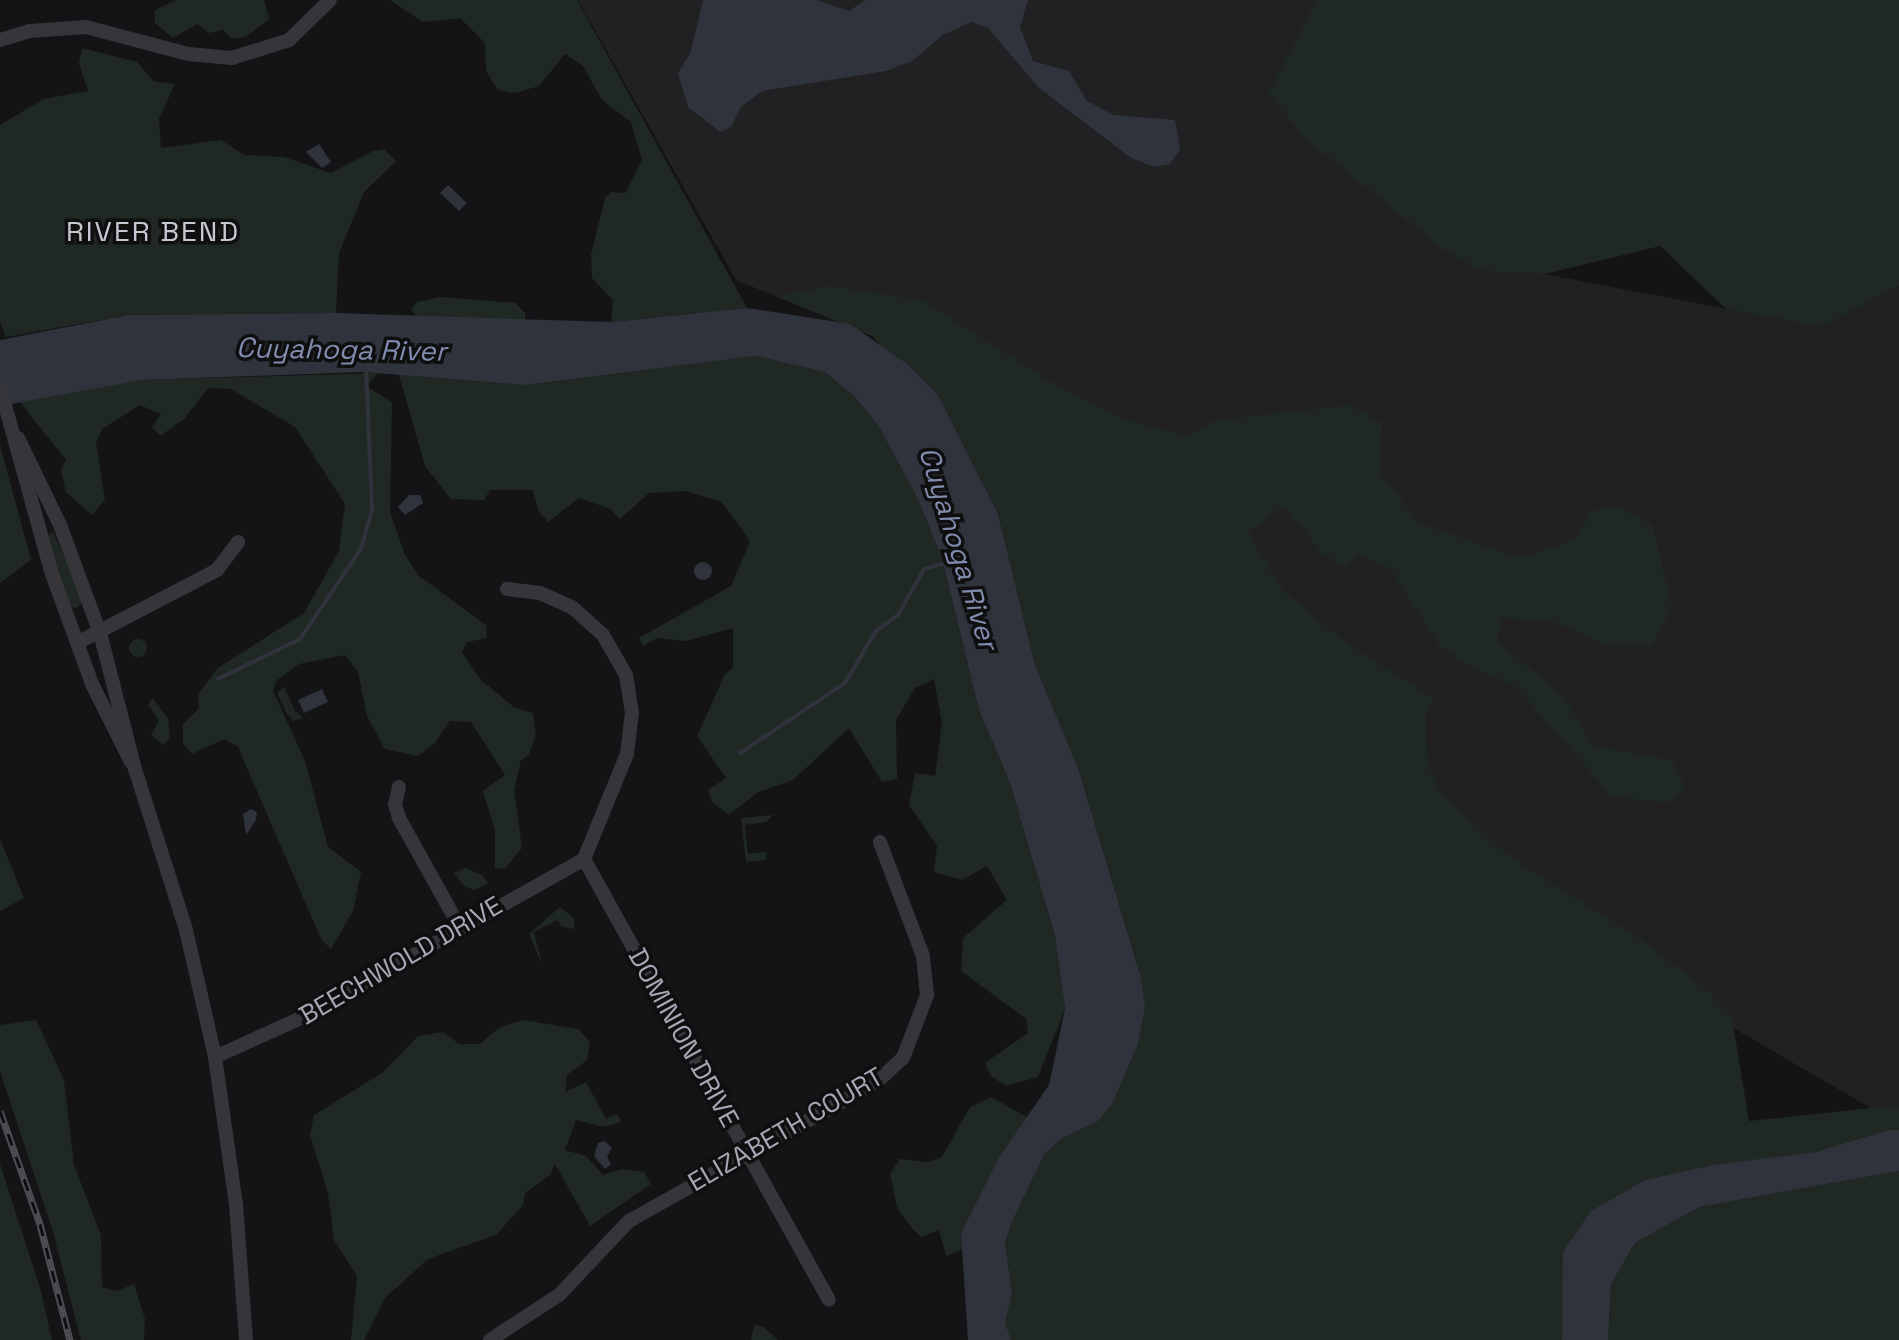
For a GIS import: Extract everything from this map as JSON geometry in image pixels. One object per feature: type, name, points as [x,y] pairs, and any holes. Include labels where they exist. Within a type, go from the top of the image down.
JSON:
[{"type":"street","points":[[0,40],[30,31],[86,27],[204,57],[247,56],[289,40],[330,0]]},
{"type":"street","points":[[0,387],[16,432],[60,525],[100,633],[135,769],[186,930],[215,1057],[236,1204],[246,1340]]},
{"type":"street","points":[[16,432],[38,533],[77,643],[135,769]]},
{"type":"street","points":[[77,643],[217,570],[238,542]]},
{"type":"street","points":[[507,589],[540,593],[576,610],[603,635],[626,675],[632,712],[627,754],[584,859]]},
{"type":"street","points":[[399,787],[395,804],[399,818],[459,926]]},
{"type":"street","name":"ELIZABETH COURT","points":[[490,1340],[559,1295],[629,1221],[878,1081],[903,1058],[919,1026],[927,995],[923,956],[880,842]]},
{"type":"street","name":"BEECHWOLD DRIVE","points":[[215,1057],[303,1017],[459,926],[584,859]]},
{"type":"street","name":"DOMINION DRIVE","points":[[584,859],[829,1300]]},
{"type":"shaded area","points":[[176,0],[264,0],[269,19],[246,37],[232,39],[223,30],[209,33],[197,24],[173,38],[155,23],[155,10]]},
{"type":"shaded area","points":[[390,0],[577,0],[747,308],[611,322],[613,300],[592,278],[591,255],[605,198],[611,192],[625,193],[642,160],[631,122],[602,100],[583,66],[565,54],[539,86],[515,93],[498,90],[486,71],[485,43],[460,18],[423,22]]},
{"type":"shaded area","points":[[578,0],[1349,0],[1486,263],[1822,327],[1899,286],[1899,1105],[1874,1110],[1435,854],[1120,436],[736,280]]},
{"type":"shaded area","points":[[1316,0],[1899,0],[1899,286],[1822,327],[1726,309],[1660,246],[1545,274],[1483,271],[1445,251],[1307,140],[1268,94]]},
{"type":"shaded area","points":[[82,48],[137,62],[153,81],[175,84],[159,118],[161,148],[221,140],[244,155],[284,157],[331,173],[373,151],[384,149],[396,161],[364,192],[339,253],[336,313],[129,315],[6,337],[0,322],[0,125],[44,99],[88,91],[79,63]]},
{"type":"shaded area","points":[[829,286],[922,300],[1058,386],[1124,419],[1188,436],[1216,420],[1351,405],[1382,423],[1380,473],[1420,523],[1521,558],[1575,540],[1591,511],[1618,506],[1653,526],[1672,608],[1652,646],[1612,647],[1551,621],[1502,618],[1497,640],[1564,697],[1594,746],[1672,760],[1685,787],[1667,803],[1612,797],[1514,685],[1473,669],[1440,647],[1390,569],[1359,555],[1346,569],[1321,553],[1284,505],[1248,533],[1284,591],[1348,644],[1435,699],[1426,713],[1427,761],[1440,792],[1511,857],[1641,939],[1710,992],[1732,1017],[1749,1121],[1899,1105],[1899,1130],[1816,1152],[1645,1180],[1562,1340],[1011,1340],[1004,1323],[1012,1292],[1005,1243],[1011,1224],[1044,1155],[1061,1139],[1098,1121],[1141,978],[1078,768],[1035,665],[998,514],[938,395],[907,364],[891,357],[872,336],[775,296]]},
{"type":"shaded area","points":[[442,297],[515,303],[525,313],[525,322],[416,316],[411,309],[417,302]]},
{"type":"shaded area","points":[[755,356],[825,372],[856,398],[879,427],[918,499],[942,559],[979,710],[1010,783],[1055,936],[1065,1009],[1038,1077],[1006,1086],[991,1076],[985,1063],[1028,1033],[1026,1019],[961,971],[963,938],[1007,900],[987,866],[962,880],[934,872],[937,846],[909,805],[915,773],[935,776],[942,723],[934,679],[915,688],[896,720],[897,779],[882,782],[849,728],[793,780],[758,792],[729,815],[712,802],[708,790],[726,778],[697,736],[725,674],[733,668],[733,628],[686,641],[657,638],[643,646],[639,638],[731,586],[750,542],[737,522],[721,502],[686,491],[649,493],[620,519],[611,509],[579,498],[548,522],[538,510],[533,490],[490,490],[484,500],[451,499],[425,466],[399,375],[525,385]]},
{"type":"shaded area","points":[[378,373],[366,386],[392,402],[390,512],[405,555],[419,576],[486,625],[487,638],[467,642],[462,652],[480,679],[515,708],[533,713],[536,736],[528,756],[521,760],[514,791],[522,848],[505,868],[495,869],[495,831],[483,791],[505,775],[471,722],[450,721],[434,744],[418,756],[385,749],[367,716],[358,672],[345,655],[299,664],[276,681],[273,691],[305,761],[328,847],[361,872],[353,911],[331,949],[321,939],[238,747],[224,739],[192,754],[183,744],[183,724],[199,708],[198,694],[218,668],[304,613],[339,551],[345,504],[295,427],[231,389],[208,388],[184,419],[160,436],[152,427],[161,414],[140,405],[102,429],[96,442],[105,500],[92,515],[66,492],[61,470],[66,460],[19,401],[142,380]]},
{"type":"shaded area","points":[[0,445],[31,560],[0,583]]},
{"type":"shaded area","points":[[53,532],[84,601],[77,608],[71,607],[46,537]]},
{"type":"shaded area","points":[[138,639],[147,648],[138,657],[129,648]]},
{"type":"shaded area","points":[[284,687],[295,711],[303,718],[293,721],[287,714],[277,693]]},
{"type":"shaded area","points":[[153,698],[168,719],[170,738],[164,745],[151,735],[159,721],[148,704]]},
{"type":"shaded area","points":[[773,815],[766,822],[745,825],[748,854],[766,852],[766,860],[746,862],[741,818]]},
{"type":"shaded area","points":[[0,839],[24,898],[0,911]]},
{"type":"shaded area","points":[[465,868],[482,875],[488,883],[475,890],[465,887],[454,873]]},
{"type":"shaded area","points":[[560,907],[574,918],[574,929],[562,927],[557,920],[534,932],[542,964],[529,934]]},
{"type":"shaded area","points":[[36,1020],[64,1080],[74,1165],[101,1235],[102,1287],[117,1291],[134,1284],[145,1319],[144,1340],[81,1340],[53,1232],[0,1071],[0,1025]]},
{"type":"shaded area","points":[[523,1020],[578,1029],[590,1042],[587,1060],[567,1075],[565,1092],[586,1082],[606,1119],[617,1114],[621,1122],[604,1127],[576,1120],[565,1150],[586,1156],[603,1175],[623,1169],[644,1172],[651,1184],[590,1226],[555,1164],[550,1175],[525,1193],[523,1205],[496,1235],[428,1259],[385,1298],[364,1340],[351,1340],[357,1276],[334,1240],[328,1193],[310,1135],[314,1115],[382,1073],[418,1036],[443,1032],[459,1044],[480,1044],[500,1027]]},
{"type":"shaded area","points":[[991,1097],[1027,1117],[999,1157],[961,1231],[962,1249],[946,1256],[939,1230],[921,1237],[897,1207],[890,1174],[900,1159],[927,1162],[942,1157],[970,1107]]},
{"type":"shaded area","points":[[0,1164],[41,1291],[52,1340],[0,1340]]},
{"type":"shaded area","points":[[1899,1171],[1899,1340],[1608,1340],[1611,1284],[1635,1243],[1699,1207]]},
{"type":"shaded area","points":[[754,1325],[764,1327],[778,1340],[751,1340]]},
{"type":"water","points":[[703,0],[817,0],[849,11],[865,0],[1028,0],[1020,27],[1033,61],[1069,71],[1087,101],[1114,115],[1175,120],[1180,150],[1170,164],[1154,167],[1131,158],[1038,87],[988,28],[971,22],[943,35],[912,61],[886,71],[762,91],[741,107],[731,127],[720,132],[688,107],[678,74],[691,51]]},
{"type":"water","points":[[319,144],[331,162],[322,168],[306,152]]},
{"type":"water","points":[[448,185],[467,203],[459,211],[440,193]]},
{"type":"water","name":"Cuyahoga River","points":[[747,308],[850,324],[907,364],[938,395],[998,514],[1035,665],[1078,768],[1141,978],[1145,1008],[1137,1046],[1112,1104],[1098,1121],[1061,1139],[1044,1155],[1011,1224],[1005,1243],[1012,1292],[1005,1323],[1011,1340],[968,1340],[961,1232],[999,1157],[1049,1085],[1065,1009],[1055,936],[1010,783],[979,710],[942,559],[918,499],[879,427],[856,398],[825,372],[755,356],[525,385],[362,372],[142,380],[0,406],[0,340],[129,315],[336,313],[611,322]]},
{"type":"water","points":[[409,495],[420,495],[423,503],[405,515],[398,507]]},
{"type":"water","points":[[703,562],[712,571],[703,580],[694,571]]},
{"type":"water","points":[[322,689],[328,702],[304,713],[298,700]]},
{"type":"water","points":[[251,809],[257,812],[256,820],[246,835],[243,814]]},
{"type":"water","points":[[1889,1130],[1899,1130],[1899,1171],[1699,1207],[1635,1243],[1611,1284],[1608,1340],[1562,1340],[1563,1252],[1591,1211],[1645,1180],[1713,1165],[1816,1152]]},
{"type":"water","points":[[605,1141],[612,1148],[607,1157],[611,1164],[605,1169],[594,1156],[598,1143]]},
{"type":"waterway","name":"Cuyahoga River","points":[[218,679],[300,639],[361,549],[372,509],[366,367]]},
{"type":"waterway","name":"Cuyahoga River","points":[[740,753],[845,683],[876,631],[898,615],[924,569],[947,563]]},
{"type":"railway","points":[[0,1111],[40,1224],[70,1340]]},
{"type":"district","name":"RIVER BEND","points":[[153,231]]}]
